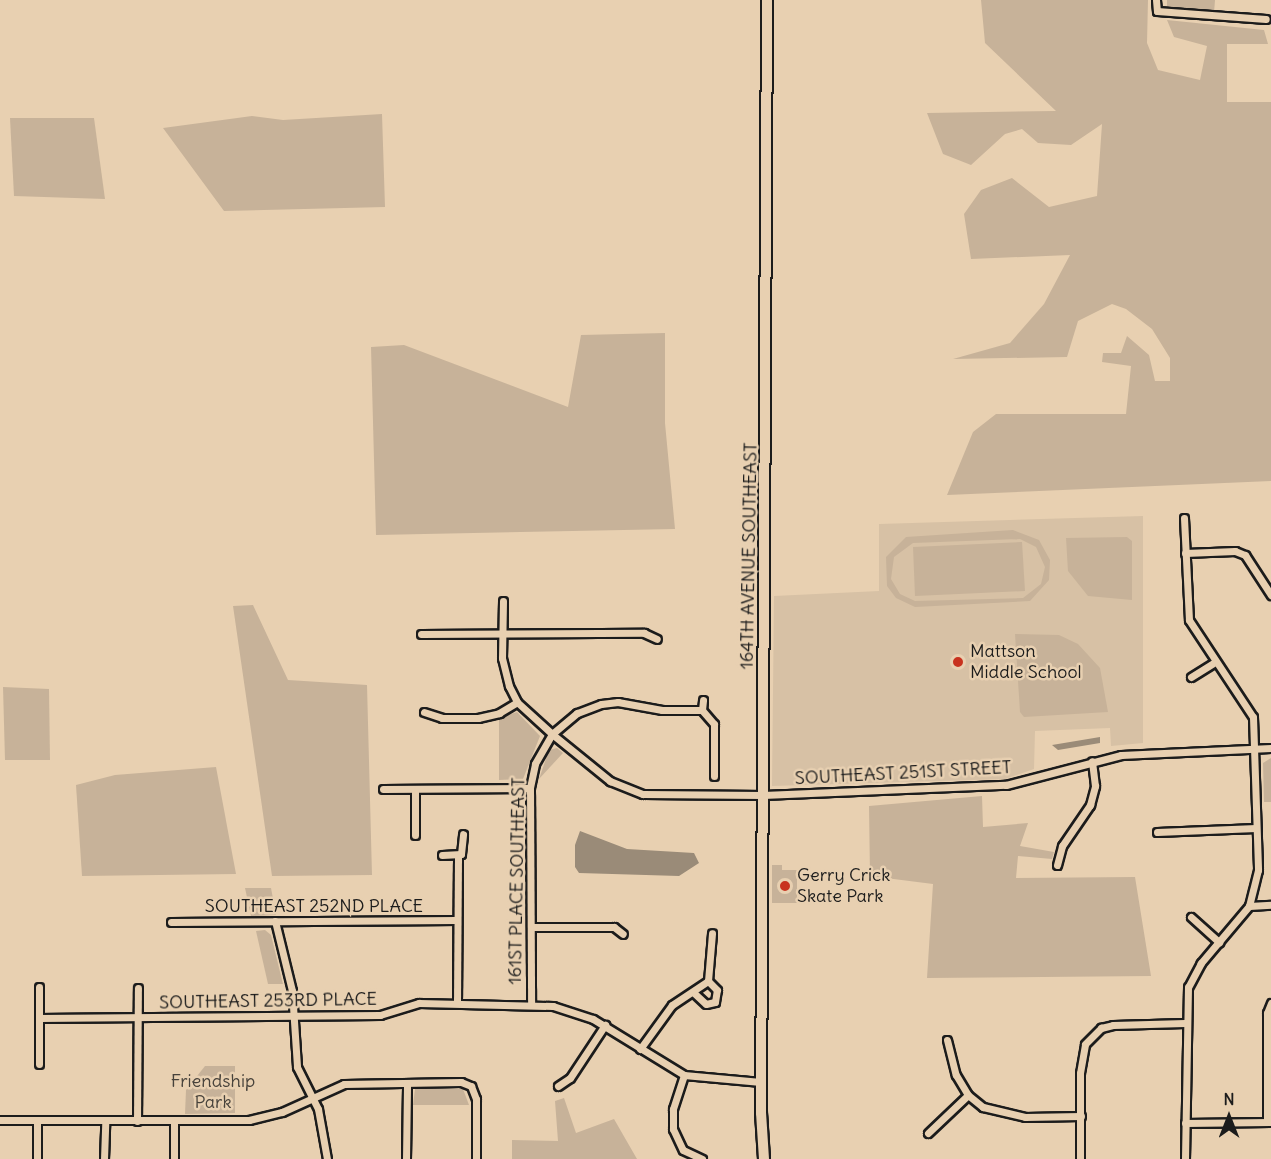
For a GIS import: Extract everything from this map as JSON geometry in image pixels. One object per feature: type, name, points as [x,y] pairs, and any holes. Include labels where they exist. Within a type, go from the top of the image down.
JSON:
[{"type":"street","name":"164TH AVENUE SOUTHEAST","points":[[758,1159],[761,1113],[767,0]]},
{"type":"street","points":[[1156,0],[1157,11],[1266,19]]},
{"type":"street","points":[[1184,518],[1187,614],[1213,663],[1251,712],[1255,750],[1258,870],[1250,906],[1201,963],[1188,987],[1185,1023],[1185,1159]]},
{"type":"street","points":[[1185,553],[1235,551],[1245,555],[1271,595]]},
{"type":"street","points":[[503,601],[504,670],[517,702],[552,734],[568,718],[593,706],[618,702],[662,711],[702,710]]},
{"type":"street","points":[[421,634],[644,633],[657,639]]},
{"type":"street","points":[[1191,677],[1213,663]]},
{"type":"street","points":[[703,700],[702,710],[714,724],[714,776]]},
{"type":"street","points":[[424,712],[442,718],[478,718],[499,713],[517,702]]},
{"type":"street","name":"SOUTHEAST 251ST STREET","points":[[552,734],[599,773],[631,791],[763,795],[1006,785],[1121,755],[1271,748]]},
{"type":"street","name":"161ST PLACE SOUTHEAST","points":[[531,1004],[530,788],[535,764],[552,734]]},
{"type":"street","points":[[1057,865],[1062,846],[1090,805],[1095,786],[1092,761]]},
{"type":"street","points":[[383,789],[530,788]]},
{"type":"street","points":[[415,789],[415,836]]},
{"type":"street","points":[[1157,832],[1256,828]]},
{"type":"street","points":[[457,1002],[458,855],[463,850],[463,834]]},
{"type":"street","points":[[441,855],[458,855]]},
{"type":"street","points":[[1250,906],[1271,905]]},
{"type":"street","points":[[1191,917],[1220,942]]},
{"type":"street","name":"SOUTHEAST 252ND PLACE","points":[[171,922],[457,920]]},
{"type":"street","points":[[275,921],[292,991],[297,1067],[322,1123],[327,1159]]},
{"type":"street","points":[[531,927],[614,927],[623,934]]},
{"type":"street","points":[[640,1049],[672,1005],[694,993],[708,981],[712,933]]},
{"type":"street","points":[[694,993],[706,1004],[715,1002],[717,990],[708,981]]},
{"type":"street","points":[[39,987],[39,1064]]},
{"type":"street","points":[[137,1121],[138,988]]},
{"type":"street","name":"SOUTHEAST 253RD PLACE","points":[[39,1018],[380,1015],[419,1003],[531,1004],[566,1008],[605,1025],[684,1075]]},
{"type":"street","points":[[1185,1124],[1269,1122],[1267,1013],[1271,1003]]},
{"type":"street","points":[[1080,1159],[1082,1056],[1092,1036],[1113,1025],[1185,1023]]},
{"type":"street","points":[[558,1086],[570,1078],[605,1025]]},
{"type":"street","points":[[947,1040],[956,1075],[968,1095],[983,1107],[1012,1115],[1081,1116]]},
{"type":"street","points":[[702,1159],[683,1150],[674,1129],[673,1109],[684,1075],[761,1082]]},
{"type":"street","points":[[0,1120],[249,1120],[282,1112],[351,1083],[461,1082],[471,1086],[476,1099],[476,1159]]},
{"type":"street","points":[[406,1159],[407,1083]]},
{"type":"street","points":[[928,1133],[968,1095]]},
{"type":"street","name":"164TH AVENUE SOUTHEAST","points":[[761,1113],[764,1159]]},
{"type":"street","points":[[37,1121],[37,1159]]},
{"type":"street","points":[[104,1159],[105,1121]]},
{"type":"street","points":[[174,1121],[174,1159]]},
{"type":"shaded area","name":"Mattson Middle School","points":[[1143,516],[1143,743],[1111,746],[1110,728],[1035,731],[1034,769],[1005,779],[772,786],[774,596],[879,591],[879,524]]},
{"type":"shaded area","points":[[1100,737],[1100,743],[1058,750],[1052,745]]},
{"type":"shaded area","points":[[580,831],[627,849],[694,853],[699,863],[679,876],[579,873],[575,867],[575,845]]},
{"type":"green space","points":[[981,0],[1148,0],[1147,43],[1158,70],[1200,80],[1207,46],[1174,37],[1167,20],[1264,30],[1268,44],[1227,44],[1227,102],[1271,102],[1271,481],[947,495],[973,432],[996,414],[1126,414],[1131,366],[1102,362],[1103,353],[1121,353],[1127,336],[1149,355],[1155,381],[1170,381],[1170,358],[1152,329],[1126,309],[1112,304],[1078,321],[1067,357],[953,359],[1010,343],[1044,304],[1070,255],[971,259],[964,214],[981,190],[1012,178],[1049,207],[1097,196],[1102,124],[1071,145],[1038,143],[1022,129],[1005,134],[971,165],[943,154],[927,113],[1056,111],[985,43]]},
{"type":"green space","points":[[1167,0],[1215,0],[1214,13],[1167,7]]},
{"type":"green space","points":[[382,114],[385,207],[224,211],[163,128],[252,116],[283,120]]},
{"type":"green space","points":[[10,118],[94,118],[105,199],[14,196]]},
{"type":"green space","points":[[665,333],[665,423],[675,529],[376,535],[371,347],[404,345],[568,407],[581,335]]},
{"type":"green space","points":[[1013,530],[1039,540],[1050,560],[1049,580],[1030,601],[915,607],[896,598],[887,586],[886,557],[906,537]],"holes":[[[1020,539],[1036,547],[1045,567],[1041,584],[1023,598],[915,601],[900,594],[891,579],[894,557],[913,543]]]},
{"type":"green space","points":[[1127,537],[1132,541],[1132,600],[1088,596],[1068,571],[1066,538]]},
{"type":"green space","points":[[1022,542],[1025,591],[915,596],[913,547]]},
{"type":"green space","points":[[253,605],[288,680],[367,685],[372,875],[272,876],[233,606]]},
{"type":"green space","points":[[1015,634],[1059,635],[1078,644],[1100,668],[1108,712],[1024,717],[1020,712]]},
{"type":"green space","points":[[3,687],[49,689],[50,760],[5,760]]},
{"type":"green space","points":[[517,712],[540,736],[523,779],[499,780],[499,718]]},
{"type":"green space","points":[[557,748],[563,753],[539,779],[549,750]]},
{"type":"green space","points":[[1271,758],[1271,802],[1264,802],[1263,763]]},
{"type":"green space","points":[[216,767],[236,874],[82,876],[76,785],[115,775]]},
{"type":"green space","points":[[982,796],[983,827],[1028,823],[1020,846],[1054,852],[1052,859],[1018,856],[1016,878],[1135,877],[1151,976],[927,978],[933,884],[870,876],[869,806]]},
{"type":"green space","name":"Gerry Crick Skate Park","points":[[772,865],[782,865],[782,870],[797,870],[797,903],[772,903]]},
{"type":"green space","points":[[245,888],[271,888],[276,915],[251,916]]},
{"type":"green space","points":[[265,930],[271,935],[283,984],[268,984],[256,931]]},
{"type":"green space","name":"Friendship Park","points":[[205,1066],[235,1066],[235,1113],[185,1114],[186,1090]]},
{"type":"green space","points":[[415,1089],[463,1089],[469,1105],[413,1105]]},
{"type":"green space","points":[[564,1098],[576,1133],[614,1119],[637,1159],[512,1159],[512,1140],[558,1141],[555,1101]]},
{"type":"place","name":"Mattson Middle School","points":[[958,662]]},
{"type":"place","name":"Gerry Crick Skate Park","points":[[785,886]]}]
